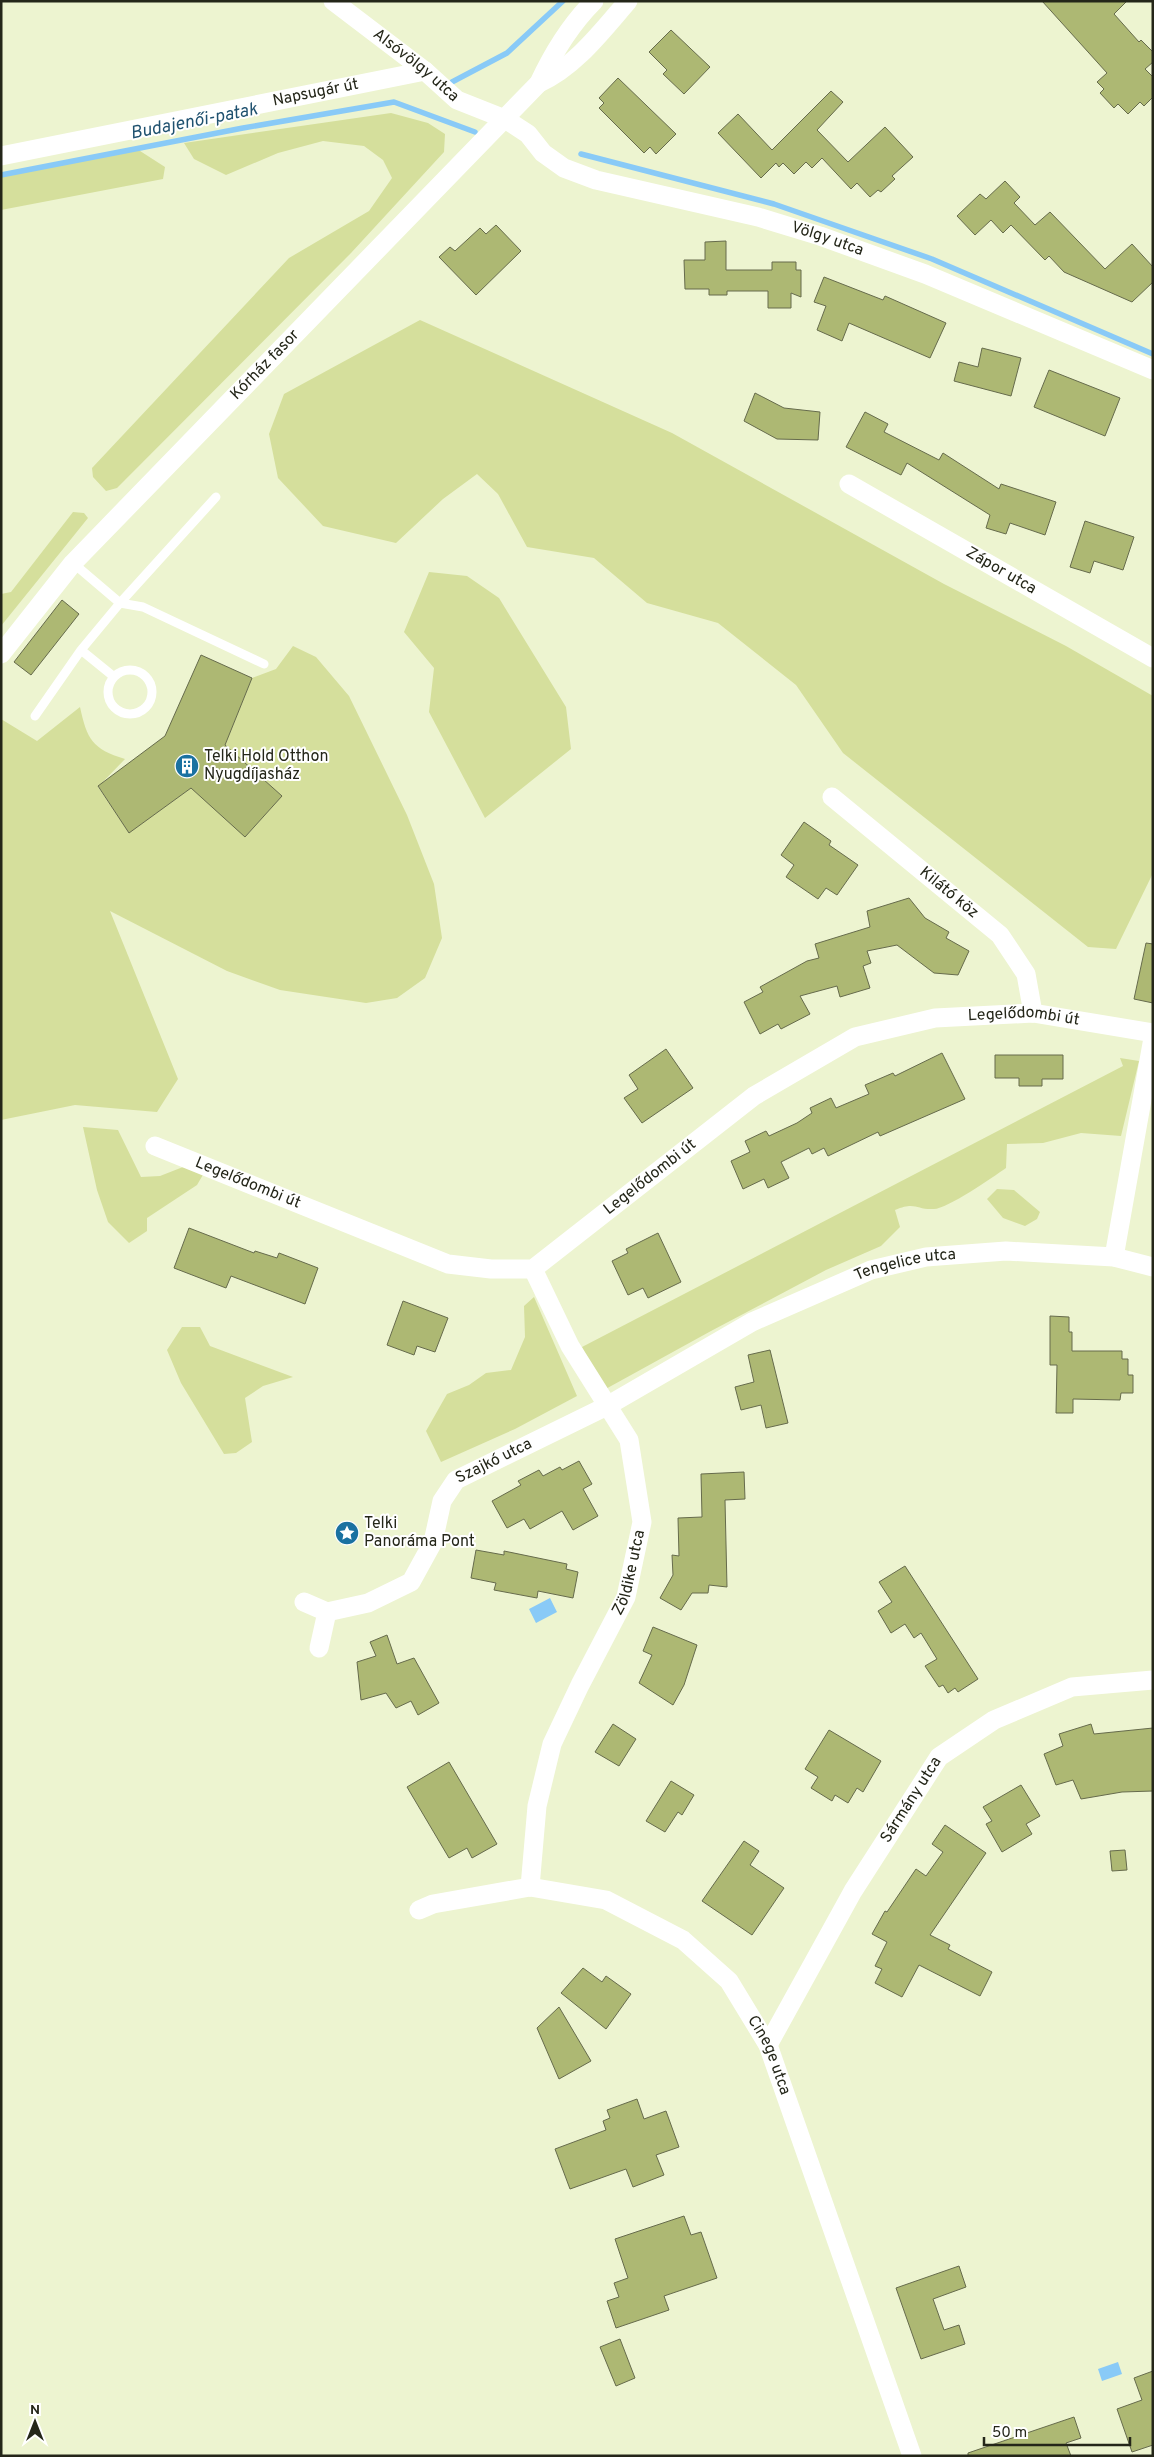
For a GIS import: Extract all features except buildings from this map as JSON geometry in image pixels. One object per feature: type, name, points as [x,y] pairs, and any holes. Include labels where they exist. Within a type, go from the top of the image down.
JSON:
[{"type":"street","name":"Alsóvölgy utca","points":[[334,1],[425,71],[457,100],[505,119]]},
{"type":"street","name":"Kórház fasor","points":[[1,654],[73,563],[538,83],[555,49],[583,12],[594,1]]},
{"type":"street","name":"Kórház fasor","points":[[538,83],[554,76],[593,41],[628,1]]},
{"type":"street","name":"Napsugár út","points":[[1,156],[425,71]]},
{"type":"street","name":"Völgy utca","points":[[505,119],[528,134],[543,152],[564,168],[596,180],[758,217],[820,236],[925,274],[1153,370]]},
{"type":"street","name":"Zápor utca","points":[[849,484],[1153,658]]},
{"type":"street","name":"Kilátó köz","points":[[832,797],[1000,935],[1026,974],[1032,1013]]},
{"type":"street","name":"Legelődombi út","points":[[155,1146],[448,1264],[491,1269],[534,1268],[754,1096],[856,1037],[935,1018],[1032,1013],[1153,1033]]},
{"type":"street","points":[[1153,1038],[1114,1258],[1153,1267]]},
{"type":"street","name":"Tengelice utca","points":[[607,1406],[752,1322],[871,1270],[926,1256],[1006,1251],[1114,1258]]},
{"type":"street","name":"Zöldike utca","points":[[530,1886],[537,1806],[552,1744],[580,1684],[626,1597],[642,1522],[629,1440],[570,1346],[534,1268]]},
{"type":"street","name":"Szajkó utca","points":[[327,1612],[368,1603],[411,1582],[434,1542],[442,1501],[456,1480],[607,1406]]},
{"type":"street","points":[[304,1602],[327,1612],[319,1648]]},
{"type":"street","name":"Sármány utca","points":[[768,2045],[853,1891],[939,1757],[994,1720],[1072,1687],[1153,1680]]},
{"type":"street","name":"Cinege utca","points":[[418,1910],[433,1904],[530,1886],[606,1900],[684,1940],[729,1981],[768,2045],[912,2456]]},
{"type":"lane","points":[[35,716],[81,650],[120,603],[216,497]]},
{"type":"lane","points":[[73,563],[120,603],[143,607],[264,664]]},
{"type":"lane","points":[[81,650],[114,676]]},
{"type":"lane","points":[[134,670],[146,676],[152,690],[152,697],[144,709],[130,714],[123,713],[111,704],[107,690],[114,676],[119,672],[134,670]]},
{"type":"green space","points":[[391,113],[428,123],[445,134],[444,152],[351,253],[117,488],[106,491],[93,477],[92,468],[289,258],[369,211],[392,178],[383,160],[364,146],[323,141],[278,153],[226,175],[194,159],[184,143]]},
{"type":"green space","points":[[137,149],[165,167],[163,179],[1,210],[1,177]]},
{"type":"green space","points":[[420,320],[672,433],[944,584],[1066,646],[1153,696],[1153,873],[1116,949],[1088,947],[843,753],[796,685],[718,623],[647,603],[594,558],[527,547],[498,494],[477,474],[443,499],[396,543],[323,526],[278,478],[269,434],[284,394]]},
{"type":"green space","points":[[73,512],[84,513],[88,518],[1,626],[1,594],[11,592]]},
{"type":"green space","points":[[429,572],[467,576],[499,598],[566,707],[571,749],[485,818],[429,712],[434,668],[404,632]]},
{"type":"green space","points":[[293,646],[316,657],[349,696],[407,815],[434,884],[442,938],[425,978],[397,998],[366,1003],[280,990],[227,971],[110,911],[178,1079],[157,1112],[75,1105],[1,1120],[1,719],[37,741],[80,707],[85,727],[98,747],[125,759],[98,787],[129,833],[191,788],[246,836],[282,796],[225,745],[252,678],[276,669]]},
{"type":"green space","points":[[1120,1058],[1139,1061],[1121,1136],[1081,1133],[1043,1143],[1007,1144],[1006,1168],[970,1192],[940,1208],[928,1209],[907,1206],[895,1210],[900,1227],[881,1246],[826,1270],[602,1391],[582,1347],[1123,1066]]},
{"type":"green space","points":[[83,1127],[118,1130],[141,1177],[160,1176],[183,1167],[204,1173],[197,1185],[147,1218],[147,1231],[129,1243],[108,1222],[97,1190]]},
{"type":"green space","points":[[997,1189],[1014,1190],[1040,1212],[1037,1219],[1025,1226],[1003,1218],[987,1199]]},
{"type":"green space","points":[[534,1297],[577,1396],[515,1429],[441,1462],[426,1431],[447,1394],[469,1385],[486,1373],[511,1370],[525,1337],[524,1306]]},
{"type":"green space","points":[[182,1327],[200,1327],[210,1346],[293,1377],[263,1386],[245,1398],[252,1442],[236,1453],[224,1454],[181,1383],[167,1350]]},
{"type":"water","points":[[550,1598],[557,1612],[536,1623],[529,1609]]},
{"type":"water","points":[[1118,2362],[1122,2374],[1102,2381],[1098,2369]]},
{"type":"waterway","points":[[452,82],[507,53],[563,1]]},
{"type":"waterway","name":"Budajenői-patak","points":[[1,175],[243,128],[394,102],[475,132]]},
{"type":"waterway","points":[[581,154],[774,204],[932,259],[1153,354]]},
{"type":"place","name":"Telki Hold Otthon Nyugdíjasház","points":[[187,766]]},
{"type":"place","name":"Telki Panoráma Pont","points":[[347,1533]]}]
